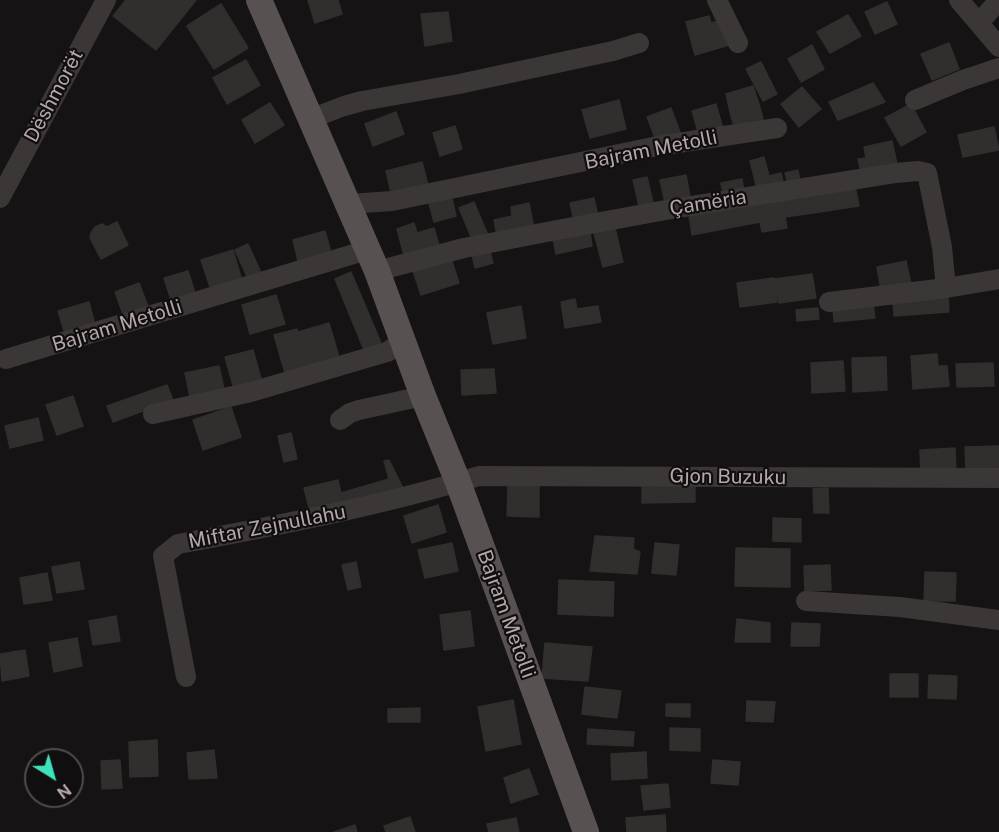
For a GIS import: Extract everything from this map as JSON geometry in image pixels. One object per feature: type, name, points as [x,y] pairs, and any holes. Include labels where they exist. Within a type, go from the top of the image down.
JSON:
[{"type":"main road","name":"Bajram Metolli","points":[[259,0],[349,204],[404,341],[586,832]]},
{"type":"street","name":"Dëshmorët","points":[[1,194],[106,0]]},
{"type":"street","points":[[718,0],[728,2],[735,0]]},
{"type":"street","points":[[718,0],[738,43]]},
{"type":"street","points":[[959,0],[999,46]]},
{"type":"street","points":[[980,23],[999,0]]},
{"type":"street","points":[[310,119],[362,101],[459,84],[639,44]]},
{"type":"street","points":[[915,100],[999,68]]},
{"type":"street","name":"Bajram Metolli","points":[[349,204],[392,201],[658,146],[777,128]]},
{"type":"street","name":"Çamëria","points":[[372,261],[464,248],[803,187],[918,171],[927,174],[942,247],[946,288]]},
{"type":"street","name":"Bajram Metolli","points":[[6,359],[372,261]]},
{"type":"street","points":[[829,302],[946,288],[999,279]]},
{"type":"street","points":[[153,414],[262,389],[387,352],[404,341]]},
{"type":"street","points":[[340,420],[350,412],[423,396]]},
{"type":"street","name":"Gjon Buzuku","points":[[458,482],[479,476],[999,478]]},
{"type":"street","name":"Miftar Zejnullahu","points":[[186,677],[163,556],[178,544],[328,516],[458,482]]},
{"type":"street","points":[[806,601],[900,607],[999,620]]},
{"type":"building","points":[[126,0],[196,0],[156,50],[113,16]]},
{"type":"building","points":[[308,0],[338,0],[342,14],[315,23]]},
{"type":"building","points":[[887,2],[897,24],[875,34],[865,12]]},
{"type":"building","points":[[221,4],[248,48],[214,69],[187,26]]},
{"type":"building","points":[[448,12],[452,41],[425,46],[421,14]]},
{"type":"building","points":[[848,15],[861,36],[830,53],[817,32]]},
{"type":"building","points":[[709,16],[711,23],[722,20],[729,45],[695,55],[686,22]]},
{"type":"building","points":[[949,43],[959,69],[932,80],[921,54]]},
{"type":"building","points":[[812,45],[824,69],[801,82],[788,59]]},
{"type":"building","points":[[246,60],[260,85],[227,104],[213,78]]},
{"type":"building","points":[[761,62],[777,94],[763,101],[746,69]]},
{"type":"building","points":[[873,83],[885,102],[838,120],[829,102]]},
{"type":"building","points":[[753,86],[759,104],[730,112],[726,94]]},
{"type":"building","points":[[802,87],[821,109],[799,127],[781,104]]},
{"type":"building","points":[[619,100],[626,129],[590,138],[582,110]]},
{"type":"building","points":[[270,103],[284,125],[255,143],[242,120]]},
{"type":"building","points":[[716,104],[723,129],[699,135],[692,111]]},
{"type":"building","points":[[759,104],[763,119],[734,127],[730,112]]},
{"type":"building","points":[[911,104],[926,132],[901,146],[885,118]]},
{"type":"building","points":[[671,108],[681,135],[657,143],[647,117]]},
{"type":"building","points":[[396,112],[404,134],[373,146],[365,124]]},
{"type":"building","points":[[455,126],[462,149],[440,156],[433,133]]},
{"type":"building","points":[[994,127],[999,150],[963,157],[958,135]]},
{"type":"building","points":[[892,141],[897,164],[861,172],[858,159],[866,158],[864,147]]},
{"type":"building","points":[[764,157],[769,176],[781,173],[783,182],[757,189],[750,161]]},
{"type":"building","points":[[422,162],[429,189],[392,197],[386,171]]},
{"type":"building","points":[[798,170],[800,181],[788,184],[785,173]]},
{"type":"building","points":[[686,175],[690,197],[665,203],[660,180]]},
{"type":"building","points":[[647,177],[653,203],[639,206],[633,180]]},
{"type":"building","points":[[742,179],[744,191],[723,194],[721,183]]},
{"type":"building","points":[[855,186],[859,206],[813,213],[810,192]]},
{"type":"building","points":[[810,192],[813,213],[785,217],[787,228],[762,232],[756,201]]},
{"type":"building","points":[[451,194],[456,216],[434,222],[428,200]]},
{"type":"building","points":[[594,198],[598,216],[574,221],[570,203]]},
{"type":"building","points":[[756,201],[760,222],[692,235],[689,215]]},
{"type":"building","points":[[474,202],[487,233],[472,239],[459,208]]},
{"type":"building","points":[[529,203],[534,228],[497,236],[494,220],[512,216],[511,207]]},
{"type":"building","points":[[117,222],[128,245],[101,259],[90,238],[91,233],[95,227],[102,224],[107,227]]},
{"type":"building","points":[[414,223],[417,233],[434,228],[439,245],[404,255],[397,229]]},
{"type":"building","points":[[615,228],[623,262],[603,267],[594,233]]},
{"type":"building","points":[[325,231],[332,256],[299,265],[293,240]]},
{"type":"building","points":[[590,232],[592,246],[556,254],[553,239]]},
{"type":"building","points":[[248,244],[263,277],[250,283],[235,250]]},
{"type":"building","points":[[233,250],[242,281],[211,290],[201,260]]},
{"type":"building","points":[[490,252],[493,263],[475,268],[472,255]]},
{"type":"building","points":[[450,255],[459,283],[421,295],[412,268]]},
{"type":"building","points":[[906,261],[911,284],[881,290],[877,267]]},
{"type":"building","points":[[188,271],[196,296],[172,303],[164,278]]},
{"type":"building","points":[[351,272],[381,343],[364,350],[335,279]]},
{"type":"building","points":[[812,274],[816,298],[779,303],[775,279]]},
{"type":"building","points":[[774,278],[777,302],[740,307],[737,283]]},
{"type":"building","points":[[139,283],[149,309],[124,317],[115,292]]},
{"type":"building","points":[[276,295],[285,324],[250,334],[242,305]]},
{"type":"building","points":[[948,295],[949,312],[894,316],[893,299]]},
{"type":"building","points":[[575,299],[577,309],[598,306],[601,322],[565,328],[561,302]]},
{"type":"building","points":[[89,302],[95,325],[65,334],[58,311]]},
{"type":"building","points":[[873,304],[875,318],[834,322],[833,308]]},
{"type":"building","points":[[521,306],[526,338],[493,344],[487,313]]},
{"type":"building","points":[[818,308],[819,319],[797,321],[796,310]]},
{"type":"building","points":[[329,323],[339,357],[308,367],[298,332]]},
{"type":"building","points":[[297,329],[308,367],[285,373],[274,335]]},
{"type":"building","points":[[253,350],[262,382],[234,389],[225,357]]},
{"type":"building","points":[[937,354],[938,366],[947,366],[949,386],[913,389],[911,356]]},
{"type":"building","points":[[886,357],[887,390],[853,392],[852,358]]},
{"type":"building","points":[[843,361],[845,391],[812,393],[811,363]]},
{"type":"building","points":[[993,363],[994,386],[957,387],[956,364]]},
{"type":"building","points":[[219,366],[224,389],[190,397],[185,373]]},
{"type":"building","points":[[494,369],[496,393],[462,395],[461,370]]},
{"type":"building","points":[[167,385],[173,400],[113,422],[107,406]]},
{"type":"building","points":[[73,396],[83,426],[57,435],[46,405]]},
{"type":"building","points":[[231,407],[241,437],[203,450],[193,420]]},
{"type":"building","points":[[38,418],[43,440],[10,448],[5,426]]},
{"type":"building","points":[[291,433],[297,459],[284,462],[278,436]]},
{"type":"building","points":[[999,446],[999,470],[966,471],[965,447]]},
{"type":"building","points":[[955,448],[956,472],[921,474],[920,450]]},
{"type":"building","points":[[389,460],[404,490],[344,507],[341,493],[389,479],[384,461]]},
{"type":"building","points":[[338,480],[344,507],[311,515],[304,488]]},
{"type":"building","points":[[508,485],[539,485],[539,517],[507,516]]},
{"type":"building","points":[[695,486],[695,502],[642,503],[642,487]]},
{"type":"building","points":[[828,488],[829,513],[814,513],[813,489]]},
{"type":"building","points":[[438,505],[446,532],[412,543],[404,516]]},
{"type":"building","points":[[773,518],[801,519],[801,542],[773,541]]},
{"type":"building","points":[[595,536],[634,538],[633,549],[640,552],[637,574],[590,571]]},
{"type":"building","points":[[452,543],[458,571],[425,578],[418,550]]},
{"type":"building","points":[[655,543],[679,545],[676,575],[652,573]]},
{"type":"building","points":[[736,548],[790,549],[790,587],[735,586]]},
{"type":"building","points":[[79,562],[84,589],[57,593],[52,567]]},
{"type":"building","points":[[356,562],[361,587],[348,590],[342,565]]},
{"type":"building","points":[[830,565],[831,590],[805,591],[804,566]]},
{"type":"building","points":[[925,572],[956,573],[955,601],[924,601]]},
{"type":"building","points":[[47,573],[52,600],[24,604],[20,578]]},
{"type":"building","points":[[559,580],[614,582],[613,616],[558,614]]},
{"type":"building","points":[[470,611],[474,646],[444,650],[440,615]]},
{"type":"building","points":[[116,616],[120,641],[93,645],[89,621]]},
{"type":"building","points":[[737,619],[770,623],[770,642],[735,642]]},
{"type":"building","points":[[792,623],[820,624],[819,646],[791,646]]},
{"type":"building","points":[[77,638],[82,666],[54,672],[49,643]]},
{"type":"building","points":[[545,643],[592,647],[588,681],[542,678]]},
{"type":"building","points":[[25,650],[29,676],[2,681],[0,654]]},
{"type":"building","points":[[890,674],[918,674],[918,697],[890,697]]},
{"type":"building","points":[[929,675],[957,676],[956,699],[928,698]]},
{"type":"building","points":[[585,687],[621,691],[617,718],[582,714]]},
{"type":"building","points":[[513,700],[521,744],[486,751],[478,707]]},
{"type":"building","points":[[747,701],[775,702],[773,722],[746,721]]},
{"type":"building","points":[[666,704],[690,704],[690,717],[666,716]]},
{"type":"building","points":[[420,708],[420,722],[388,722],[388,709]]},
{"type":"building","points":[[670,728],[700,729],[700,751],[670,750]]},
{"type":"building","points":[[588,729],[634,732],[633,746],[587,744]]},
{"type":"building","points":[[157,740],[158,776],[130,777],[129,742]]},
{"type":"building","points":[[214,750],[217,778],[189,779],[187,753]]},
{"type":"building","points":[[646,752],[647,778],[612,780],[611,754]]},
{"type":"building","points":[[120,760],[122,788],[102,789],[101,761]]},
{"type":"building","points":[[713,760],[740,762],[738,785],[711,783]]},
{"type":"building","points":[[529,769],[538,794],[511,803],[504,778]]},
{"type":"building","points":[[668,784],[670,807],[644,810],[641,786]]},
{"type":"building","points":[[665,815],[666,832],[627,832],[626,818]]},
{"type":"building","points":[[410,817],[415,832],[386,832],[384,826]]},
{"type":"building","points":[[516,818],[519,832],[489,832],[487,824]]},
{"type":"building","points":[[355,825],[357,832],[334,832]]}]
